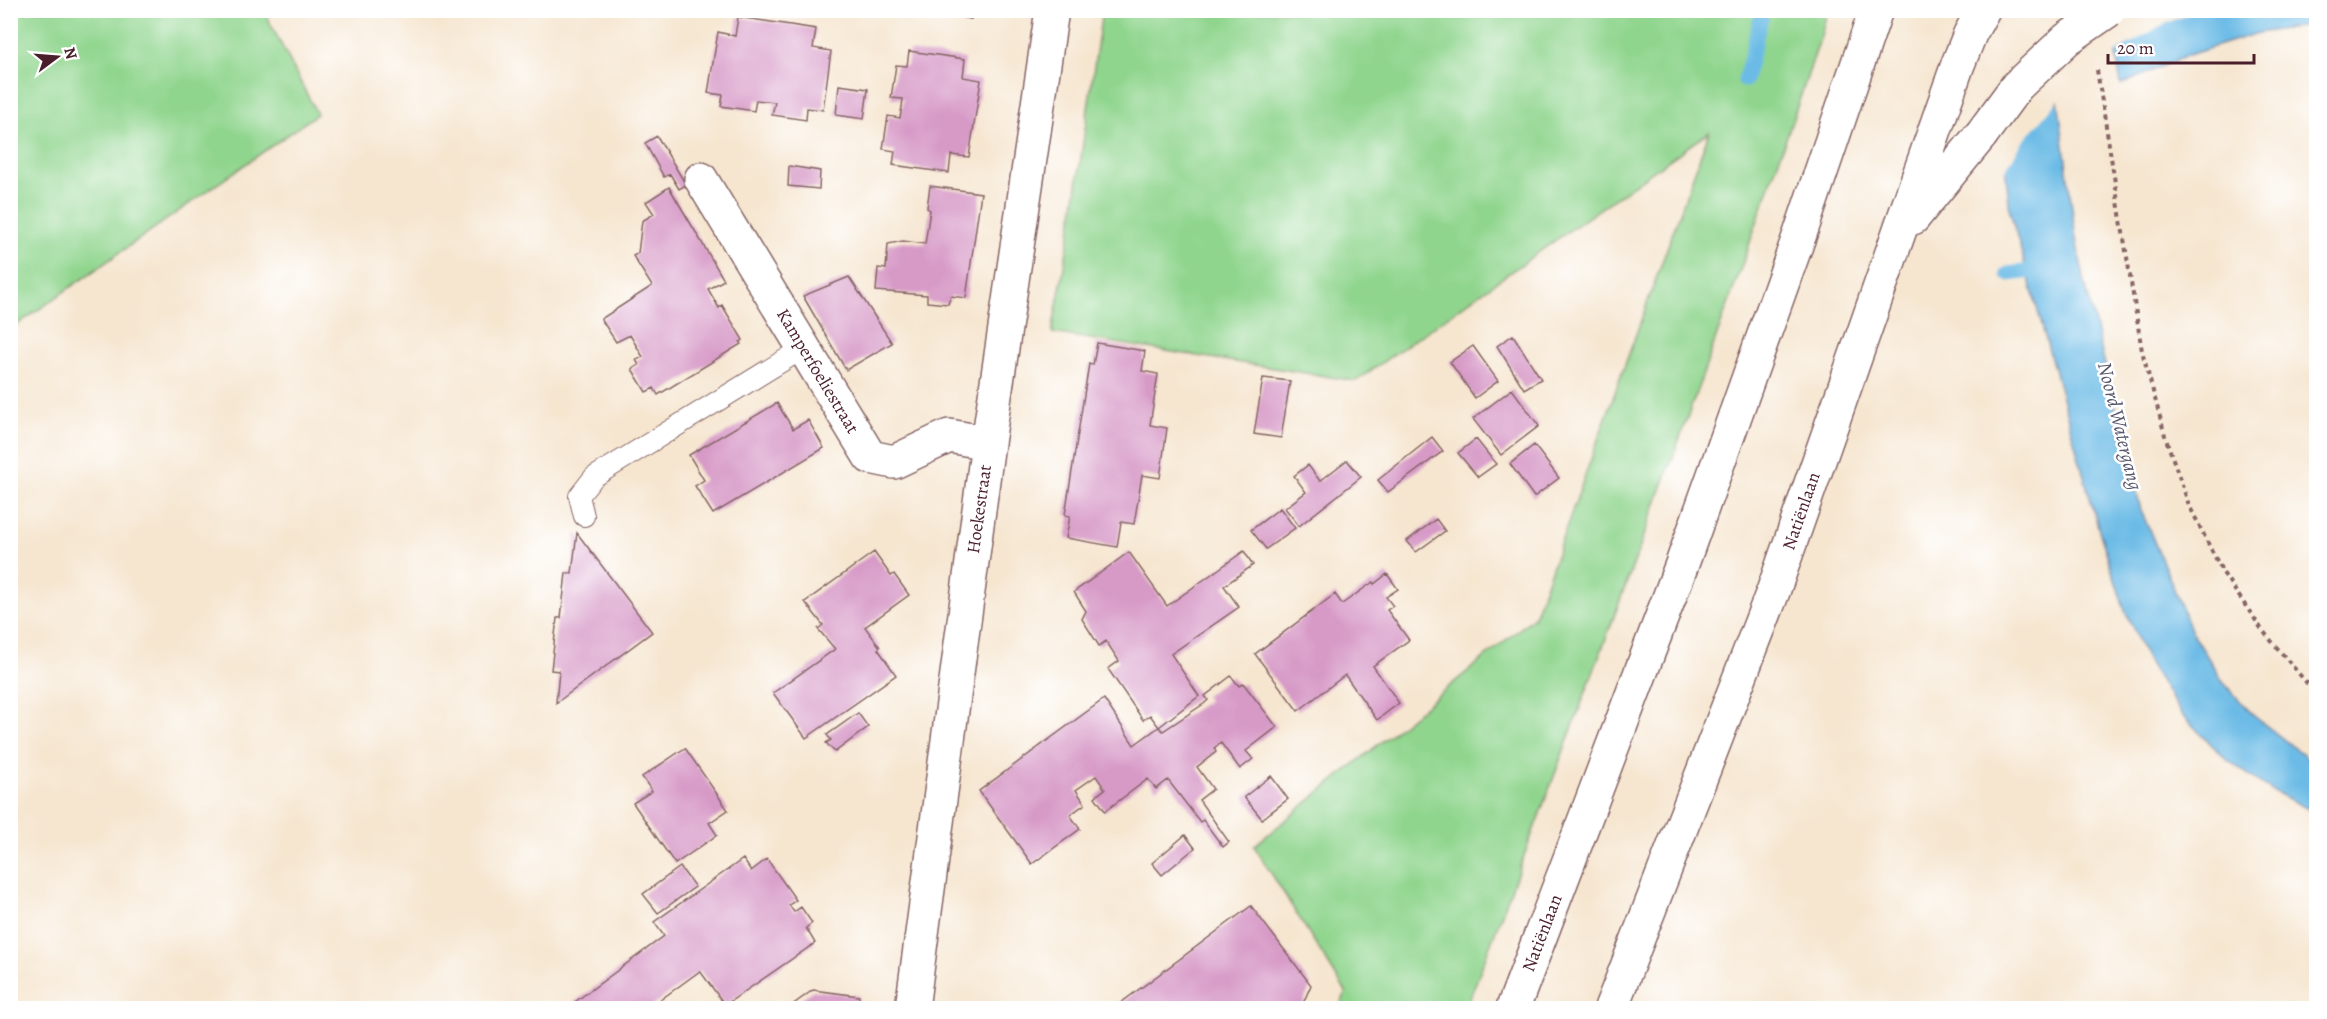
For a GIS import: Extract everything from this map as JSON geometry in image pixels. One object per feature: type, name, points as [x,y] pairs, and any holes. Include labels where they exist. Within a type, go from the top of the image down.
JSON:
[{"type":"main road","name":"Hoekestraat","points":[[912,1008],[988,443],[1052,10]]},
{"type":"main road","name":"Natiënlaan","points":[[1513,1008],[1686,553],[1800,234],[1876,10]]},
{"type":"main road","points":[[1899,235],[2018,86],[2067,39],[2109,10]]},
{"type":"main road","name":"Natiënlaan","points":[[1611,1008],[1774,589],[1976,22]]},
{"type":"main road","name":"Kamperfoeliestraat","points":[[701,179],[870,457],[894,462],[949,436],[988,443]]},
{"type":"lane","points":[[584,516],[579,496],[594,477],[804,348]]},
{"type":"path","points":[[2097,69],[2142,351],[2166,439],[2189,505],[2223,573],[2263,631],[2316,694]]},
{"type":"green space","points":[[11,10],[264,11],[317,114],[11,329]]},
{"type":"green space","points":[[1102,11],[1827,11],[1821,36],[1693,402],[1466,1008],[1339,1008],[1346,992],[1254,846],[1534,617],[1709,132],[1356,381],[1052,333],[1070,234]]},
{"type":"water","name":"Noord Watergang","points":[[1988,11],[2058,99],[2076,239],[2085,284],[2141,510],[2192,632],[2223,682],[2254,716],[2316,765],[2316,813],[2266,787],[2226,759],[2182,715],[2147,660],[2124,608],[2099,530],[2010,211]]},
{"type":"water","points":[[2109,11],[2316,11],[2316,24],[2258,33],[2185,56],[2121,85]]},
{"type":"pier","points":[[1985,10],[2049,10],[2061,97],[2022,143],[2003,174]]},
{"type":"pier","points":[[2106,10],[2196,11],[2164,24],[2113,54]]},
{"type":"building","points":[[922,10],[972,10],[971,19]]},
{"type":"building","points":[[738,17],[816,29],[813,48],[831,51],[823,110],[807,108],[806,120],[772,115],[775,102],[756,100],[754,111],[721,106],[723,95],[708,93],[718,32],[735,36]]},
{"type":"building","points":[[909,51],[965,59],[963,77],[981,80],[969,157],[951,155],[949,173],[893,165],[895,151],[883,149],[888,116],[900,118],[902,107],[903,99],[891,98],[896,65],[907,66]]},
{"type":"building","points":[[839,85],[868,89],[864,119],[836,115]]},
{"type":"building","points":[[657,136],[686,185],[679,189],[670,174],[664,177],[645,143]]},
{"type":"building","points":[[789,166],[820,171],[819,189],[788,186]]},
{"type":"building","points":[[930,186],[981,193],[966,298],[951,296],[948,304],[927,302],[927,295],[876,291],[878,268],[886,269],[888,244],[903,241],[925,244],[930,210],[927,208]]},
{"type":"building","points":[[669,187],[724,280],[708,289],[719,308],[722,305],[743,340],[741,344],[658,395],[654,388],[646,392],[632,369],[639,365],[636,360],[643,357],[630,335],[616,342],[601,319],[652,286],[633,256],[638,253],[642,221],[654,214],[646,202]]},
{"type":"building","points":[[849,277],[892,343],[846,370],[803,296]]},
{"type":"building","points":[[1513,335],[1541,379],[1524,389],[1497,346]]},
{"type":"building","points":[[1097,343],[1145,351],[1142,371],[1158,374],[1150,425],[1167,428],[1160,478],[1142,475],[1134,524],[1121,522],[1117,547],[1066,538],[1070,516],[1065,515],[1081,414],[1089,364],[1093,365]]},
{"type":"building","points":[[1473,346],[1498,381],[1475,398],[1450,362]]},
{"type":"building","points":[[1263,378],[1290,381],[1281,438],[1254,434]]},
{"type":"building","points":[[1512,389],[1539,426],[1501,455],[1473,419]]},
{"type":"building","points":[[777,403],[793,429],[808,420],[824,448],[713,514],[695,486],[704,480],[689,455]]},
{"type":"building","points":[[1432,437],[1443,451],[1388,492],[1378,480]]},
{"type":"building","points":[[1476,439],[1496,464],[1478,477],[1458,453]]},
{"type":"building","points":[[1534,445],[1559,478],[1534,497],[1510,464]]},
{"type":"building","points":[[1347,460],[1361,477],[1299,526],[1285,508],[1306,492],[1294,476],[1308,465],[1320,481]]},
{"type":"building","points":[[1280,508],[1295,528],[1266,549],[1251,530]]},
{"type":"building","points":[[1436,519],[1445,531],[1416,552],[1407,541]]},
{"type":"building","points":[[577,533],[652,632],[556,703],[559,671],[551,670],[557,618],[561,618],[566,573],[572,573]]},
{"type":"building","points":[[1244,551],[1253,565],[1224,586],[1239,607],[1171,654],[1199,696],[1159,727],[1150,715],[1143,720],[1108,669],[1119,661],[1106,641],[1099,646],[1082,619],[1086,611],[1074,592],[1129,552],[1167,606]]},
{"type":"building","points":[[874,552],[891,576],[894,574],[909,595],[865,627],[896,675],[806,738],[773,693],[835,649],[818,629],[823,625],[805,602]]},
{"type":"building","points":[[1387,574],[1398,589],[1386,597],[1393,606],[1387,610],[1409,640],[1373,666],[1399,703],[1377,720],[1345,675],[1298,711],[1255,654],[1335,594],[1342,604]]},
{"type":"building","points":[[1231,676],[1239,686],[1243,683],[1277,727],[1246,751],[1253,759],[1240,769],[1221,743],[1214,748],[1216,752],[1197,767],[1213,789],[1199,800],[1229,842],[1223,847],[1203,820],[1200,822],[1168,780],[1156,789],[1148,779],[1105,811],[1095,797],[1105,789],[1096,776],[1076,790],[1085,804],[1070,815],[1080,829],[1032,864],[979,791],[1104,699],[1134,745],[1159,727],[1163,731],[1205,703],[1208,700],[1205,696]]},
{"type":"building","points":[[858,713],[868,727],[835,752],[826,743],[831,740],[827,735]]},
{"type":"building","points":[[685,748],[728,810],[709,823],[717,835],[675,864],[633,803],[652,791],[642,777]]},
{"type":"building","points":[[1271,776],[1288,799],[1262,819],[1244,797]]},
{"type":"building","points":[[1185,835],[1195,848],[1162,875],[1152,863]]},
{"type":"building","points":[[743,859],[751,871],[767,859],[796,900],[789,905],[794,912],[801,907],[812,923],[806,928],[815,943],[725,1005],[700,971],[649,1008],[576,1008],[572,1004],[664,936],[654,922]]},
{"type":"building","points":[[680,867],[695,887],[658,913],[643,894]]},
{"type":"building","points":[[1251,906],[1311,985],[1301,1008],[1114,1008]]},
{"type":"building","points":[[813,990],[859,996],[858,1008],[788,1008]]},
{"type":"waterway","points":[[1745,80],[1763,10]]},
{"type":"waterway","points":[[2008,274],[2047,269]]}]
